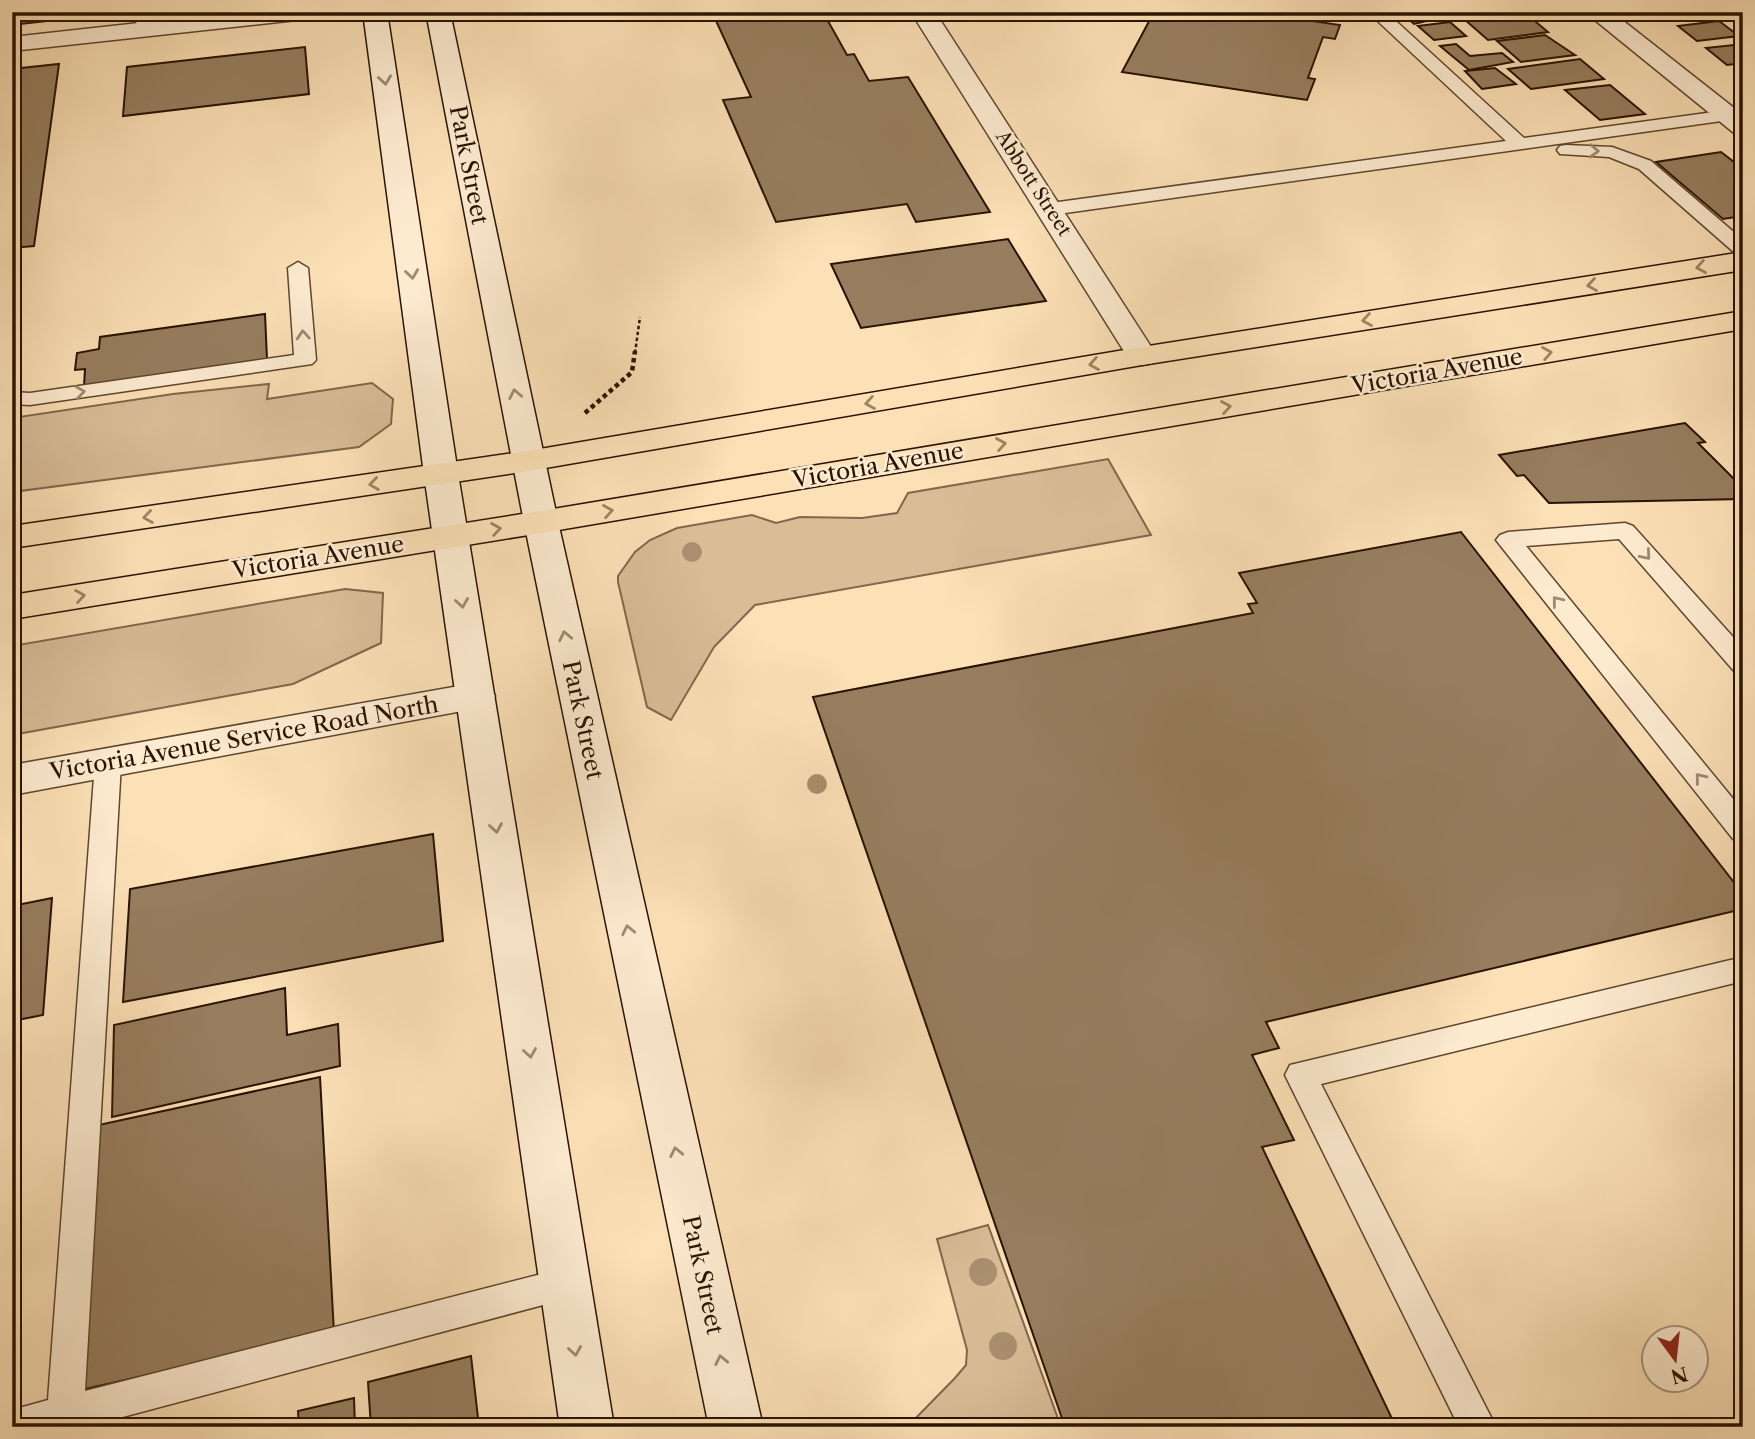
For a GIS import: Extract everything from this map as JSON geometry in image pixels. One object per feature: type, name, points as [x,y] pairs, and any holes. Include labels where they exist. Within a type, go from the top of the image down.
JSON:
[{"type":"main road","points":[[12,44],[145,21],[306,12]]},
{"type":"main road","points":[[375,12],[441,474],[587,1427]]},
{"type":"main road","name":"Park Street","points":[[438,12],[528,461],[736,1427]]},
{"type":"main road","name":"Abbott Street","points":[[923,12],[1051,209],[1142,356]]},
{"type":"main road","points":[[1597,12],[1738,119]]},
{"type":"main road","points":[[12,537],[528,461],[1142,356],[1743,261]]},
{"type":"main road","name":"Victoria Avenue","points":[[12,607],[541,522],[1743,320]]},
{"type":"main road","name":"Victoria Avenue Service Road North","points":[[12,780],[476,696]]},
{"type":"lane","points":[[1377,12],[1523,147],[1612,152],[1645,165],[1743,250]]},
{"type":"lane","points":[[1051,209],[1738,119]]},
{"type":"lane","points":[[12,398],[30,399],[305,360],[298,268]]},
{"type":"lane","points":[[1743,665],[1732,638],[1625,531],[1508,540],[1743,831]]},
{"type":"lane","points":[[65,1414],[108,763]]},
{"type":"lane","points":[[1478,1427],[1301,1075],[1743,969]]},
{"type":"lane","points":[[15,1427],[565,1284]]},
{"type":"path","points":[[528,461],[632,372],[640,317]]},
{"type":"shaded area","points":[[372,383],[393,399],[391,424],[359,447],[12,492],[12,418],[173,394],[269,384],[267,399]]},
{"type":"shaded area","points":[[1108,459],[1151,535],[755,605],[714,647],[671,720],[647,707],[618,576],[635,552],[650,540],[677,528],[752,515],[776,523],[800,517],[862,518],[897,513],[908,493]]},
{"type":"shaded area","points":[[345,589],[383,593],[381,643],[293,684],[12,735],[12,646]]},
{"type":"shaded area","points":[[988,1225],[1061,1427],[907,1427],[966,1365],[967,1350],[937,1239]]},
{"type":"building","points":[[12,12],[47,12],[46,21],[12,25]]},
{"type":"building","points":[[712,12],[823,12],[847,55],[854,54],[869,81],[908,77],[990,212],[916,222],[907,204],[776,222],[723,100],[751,97]]},
{"type":"building","points":[[1154,12],[1251,12],[1340,25],[1335,39],[1323,37],[1308,78],[1315,79],[1307,100],[1122,72]]},
{"type":"building","points":[[1401,12],[1433,12],[1440,18],[1414,24]]},
{"type":"building","points":[[1524,12],[1548,32],[1488,40],[1464,19]]},
{"type":"building","points":[[1719,21],[1739,36],[1697,41],[1678,26]]},
{"type":"building","points":[[1450,22],[1466,36],[1434,40],[1418,26]]},
{"type":"building","points":[[1545,35],[1575,55],[1521,62],[1497,41]]},
{"type":"building","points":[[1456,44],[1470,56],[1502,53],[1513,62],[1469,70],[1440,46]]},
{"type":"building","points":[[1743,44],[1743,63],[1727,65],[1706,48]]},
{"type":"building","points":[[305,47],[309,94],[123,116],[127,67]]},
{"type":"building","points":[[1580,59],[1604,79],[1531,89],[1508,69]]},
{"type":"building","points":[[59,64],[34,246],[12,248],[12,69]]},
{"type":"building","points":[[1495,68],[1516,84],[1482,89],[1465,71]]},
{"type":"building","points":[[1610,85],[1645,114],[1600,120],[1565,90]]},
{"type":"building","points":[[1721,152],[1743,169],[1743,216],[1723,219],[1656,162]]},
{"type":"building","points":[[1008,239],[1046,301],[861,328],[831,264]]},
{"type":"building","points":[[265,314],[267,359],[84,386],[85,369],[75,370],[77,353],[99,349],[100,337]]},
{"type":"building","points":[[1685,423],[1705,442],[1698,443],[1743,488],[1743,499],[1549,503],[1524,475],[1517,476],[1499,455]]},
{"type":"building","points":[[1461,532],[1743,894],[1743,909],[1266,1022],[1279,1048],[1252,1055],[1294,1140],[1262,1147],[1396,1427],[1065,1427],[813,697],[1253,613],[1248,604],[1257,603],[1239,573]]},
{"type":"building","points":[[433,834],[443,941],[123,1002],[130,889]]},
{"type":"building","points":[[52,898],[43,1015],[12,1021],[12,906]]},
{"type":"building","points":[[285,988],[287,1035],[338,1024],[340,1066],[112,1117],[114,1025]]},
{"type":"building","points":[[320,1077],[334,1333],[81,1390],[94,1126]]},
{"type":"building","points":[[471,1356],[479,1427],[371,1427],[368,1382]]},
{"type":"building","points":[[354,1398],[355,1427],[299,1427],[298,1411]]}]
